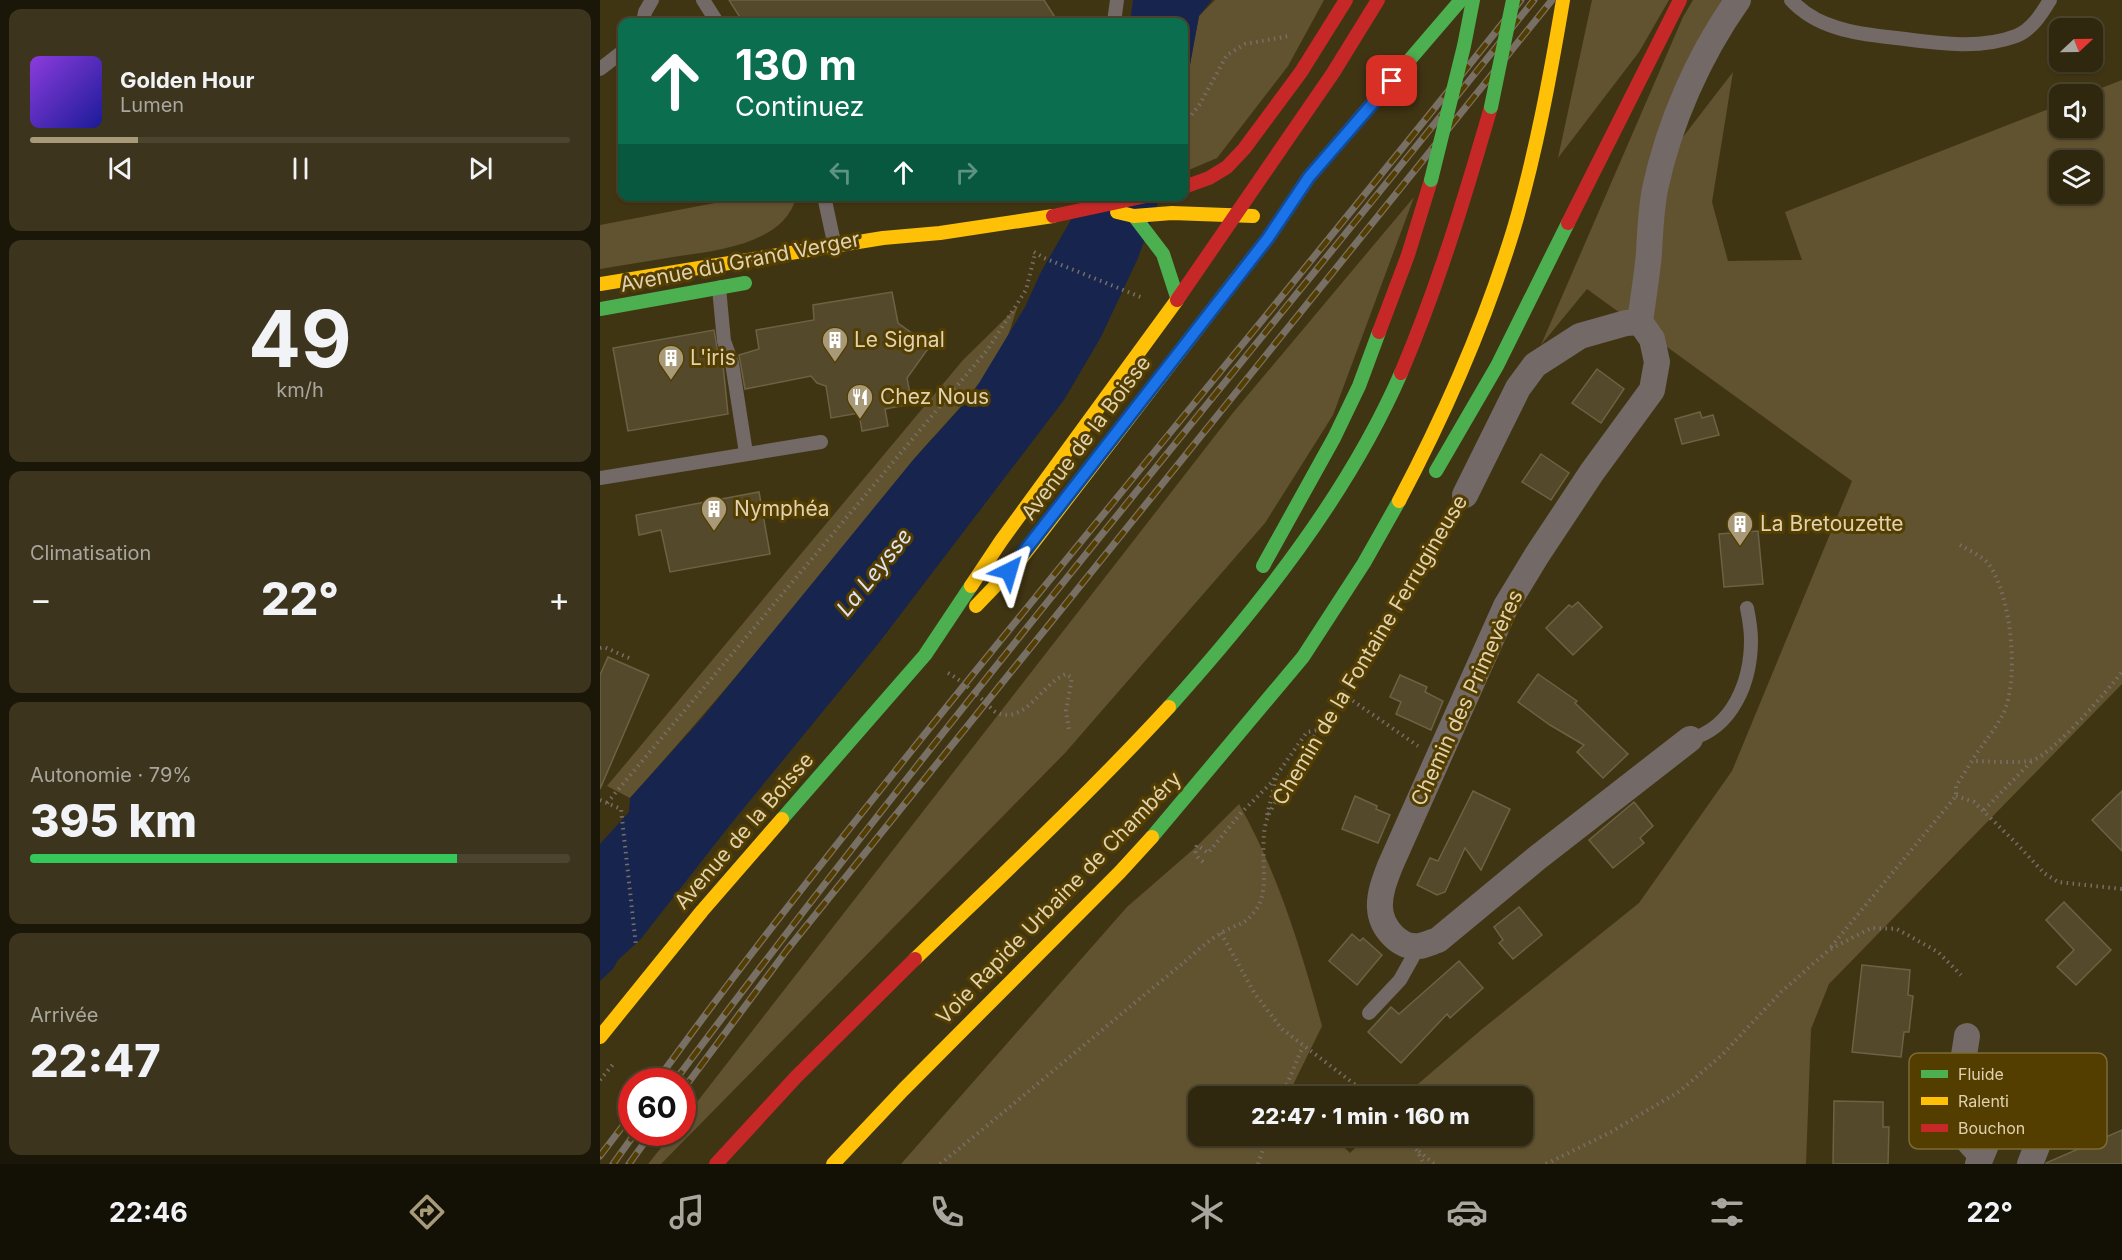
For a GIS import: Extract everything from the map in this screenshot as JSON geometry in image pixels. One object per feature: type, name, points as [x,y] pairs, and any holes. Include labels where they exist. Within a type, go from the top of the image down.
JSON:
[{"type":"main road","points":[[1188,186],[1209,178],[1227,166],[1244,150],[1300,72],[1346,0]]},
{"type":"main road","name":"Avenue de la Boisse","points":[[925,655],[1001,541],[1178,297],[1333,74],[1378,0]]},
{"type":"main road","points":[[1309,177],[1461,0]]},
{"type":"main road","points":[[1257,577],[1286,528],[1359,386],[1408,255],[1431,180],[1473,0]]},
{"type":"main road","points":[[716,1164],[820,1053],[1042,838],[1179,696],[1268,591],[1300,547],[1353,466],[1374,427],[1409,356],[1440,278],[1471,181],[1491,107],[1513,0]]},
{"type":"main road","name":"Voie Rapide Urbaine de Chambéry","points":[[833,1164],[1122,870],[1192,791],[1302,657],[1390,520],[1448,405],[1504,260],[1538,130],[1563,0]]},
{"type":"main road","points":[[1427,487],[1497,366],[1680,0]]},
{"type":"main road","name":"Avenue de la Boisse","points":[[600,1037],[709,902],[925,655],[1020,560],[1268,238],[1309,177]]},
{"type":"main road","name":"Avenue du Grand Verger","points":[[1100,208],[1134,216],[1172,213],[1256,216],[1269,211],[1309,177]]},
{"type":"main road","name":"Avenue du Grand Verger","points":[[600,284],[835,245],[883,238],[920,237],[1042,218],[1127,201]]},
{"type":"main road","points":[[1134,216],[1163,254],[1178,297]]},
{"type":"main road","name":"Avenue du Grand Verger","points":[[889,251],[920,237]]},
{"type":"main road","name":"Avenue du Grand Verger","points":[[600,309],[764,280]]},
{"type":"main road","points":[[1302,657],[1346,604],[1395,535]]},
{"type":"main road","points":[[1179,696],[1245,597]]},
{"type":"street","points":[[1640,322],[1655,191],[1665,150],[1686,94],[1707,50],[1738,0]]},
{"type":"street","name":"Chemin de la Fontaine Ferrugineuse","points":[[1465,495],[1518,388],[1534,365],[1580,336],[1626,323],[1640,322]]},
{"type":"street","name":"Chemin des Primevères","points":[[1419,946],[1405,945],[1394,938],[1386,927],[1380,909],[1383,887],[1390,866],[1506,606],[1592,472],[1652,390],[1657,362],[1652,339],[1640,322]]},
{"type":"street","points":[[1419,946],[1437,940],[1537,858],[1690,739]]},
{"type":"street","points":[[1965,1053],[1967,1036]]},
{"type":"street","points":[[2030,1164],[2036,1149]]},
{"type":"lane","points":[[644,18],[652,0]]},
{"type":"lane","points":[[703,0],[714,18]]},
{"type":"lane","points":[[1115,18],[1117,0]]},
{"type":"lane","points":[[1791,0],[1815,18],[1839,28],[1887,37],[1968,44],[2019,36],[2038,19],[2050,0]]},
{"type":"lane","points":[[600,69],[618,55]]},
{"type":"lane","points":[[746,453],[732,363],[724,341],[719,288],[746,274],[827,260],[835,252],[835,245],[825,201]]},
{"type":"lane","points":[[600,478],[821,442]]},
{"type":"lane","points":[[1690,739],[1715,729],[1742,691],[1748,668],[1751,639],[1747,608]]},
{"type":"lane","points":[[1369,1013],[1400,980],[1419,946]]},
{"type":"path","points":[[1188,119],[1200,104],[1227,55],[1237,48],[1245,44],[1328,29]]},
{"type":"path","points":[[608,803],[988,349],[1026,290],[1035,254]]},
{"type":"path","points":[[1044,258],[1140,297]]},
{"type":"path","name":"Chemin de la Fontaine Ferrugineuse","points":[[940,1164],[1221,933],[1243,925],[1259,906],[1263,887],[1263,833],[1292,770],[1429,560],[1465,495]]},
{"type":"path","points":[[1546,1164],[1611,1132],[1680,1091],[1723,1054],[1781,992],[1829,950],[1956,796],[1956,786],[2003,713],[2011,679],[2010,626],[1998,579],[1989,564],[1960,545]]},
{"type":"path","points":[[600,648],[604,647],[629,658]]},
{"type":"path","points":[[944,670],[957,678],[998,713],[1017,714],[1026,709],[1056,677],[1066,674],[1072,678],[1066,711],[1069,730]]},
{"type":"path","points":[[1983,810],[2033,760],[2056,744],[2086,714],[2122,672]]},
{"type":"path","points":[[1343,694],[1438,760]]},
{"type":"path","points":[[1203,862],[1196,856],[1197,845],[1208,853],[1277,775],[1307,732],[1318,730]]},
{"type":"path","points":[[1972,761],[2033,760]]},
{"type":"path","points":[[1263,833],[1277,775]]},
{"type":"path","points":[[1956,796],[1974,802],[2044,873],[2058,882],[2122,889]]},
{"type":"path","points":[[600,800],[621,809],[636,948]]},
{"type":"path","points":[[1829,950],[1871,928],[1897,929],[1938,951],[1962,975]]},
{"type":"path","points":[[1221,933],[1255,994],[1282,1029],[1357,1086]]},
{"type":"path","points":[[1286,1086],[1303,1046]]},
{"type":"path","points":[[1258,1164],[1264,1146]]},
{"type":"path","points":[[1413,1146],[1434,1164]]},
{"type":"path","points":[[1416,1149],[1424,1164]]},
{"type":"path","points":[[1562,1164],[1563,1156]]},
{"type":"shaded area","points":[[1215,0],[1324,0],[1288,66],[1217,158],[1188,170],[1188,75],[1199,16]]},
{"type":"shaded area","points":[[1592,0],[1669,0],[1639,52],[1558,158]]},
{"type":"shaded area","points":[[1693,0],[1724,0],[1646,185],[1733,72],[1712,202],[1728,261],[1802,260],[1785,212],[2049,109],[2049,138],[2103,138],[2103,87],[2122,80],[2122,684],[1829,984],[1811,1029],[1806,1164],[901,1164],[1127,907],[1196,847],[1239,804],[1277,884],[1306,969],[1322,1026],[1292,1086],[1188,1086],[1188,1146],[1343,1146],[1350,1153],[1357,1146],[1533,1146],[1533,1086],[1416,1086],[1481,1030],[1639,903],[1732,771],[1852,481],[1587,289],[1541,345],[1683,17]]},
{"type":"shaded area","points":[[1414,197],[1333,415],[1265,523],[1065,753],[696,1128],[696,1103],[1232,414]]},
{"type":"shaded area","points":[[725,201],[795,201],[789,214],[777,226],[745,243],[708,252],[600,269],[600,225]]},
{"type":"shaded area","points":[[1018,306],[999,354],[977,387],[911,463],[702,716],[630,798],[607,786],[963,360]]},
{"type":"shaded area","points":[[663,1146],[679,1146],[661,1164],[648,1164]]},
{"type":"water","points":[[1133,0],[1212,0],[1199,16],[1188,75],[1188,18],[1131,18]]},
{"type":"water","name":"La Leysse","points":[[1082,201],[1159,201],[1138,258],[1101,337],[1064,400],[878,644],[730,825],[640,940],[600,981],[600,844],[629,812],[630,798],[703,717],[913,460],[962,406],[979,383],[1025,307],[1041,272]]},
{"type":"building","points":[[729,0],[1044,0],[1055,18],[740,18]]},
{"type":"building","name":"Le Signal","points":[[892,292],[898,323],[930,346],[907,378],[912,404],[885,409],[888,426],[862,431],[859,413],[831,418],[826,386],[817,383],[811,376],[745,389],[739,355],[759,349],[756,330],[814,320],[813,305]]},
{"type":"building","name":"L'iris","points":[[714,330],[719,360],[723,365],[728,414],[628,431],[613,348]]},
{"type":"building","points":[[1597,369],[1624,389],[1601,423],[1572,403]]},
{"type":"building","points":[[1700,412],[1702,418],[1713,415],[1719,435],[1682,444],[1675,419]]},
{"type":"building","points":[[1541,454],[1569,473],[1551,500],[1522,482]]},
{"type":"building","name":"Nymphéa","points":[[759,492],[770,554],[670,572],[661,530],[639,535],[636,515]]},
{"type":"building","name":"La Bretouzette","points":[[1758,531],[1763,584],[1724,587],[1719,534]]},
{"type":"building","points":[[1578,602],[1602,627],[1573,655],[1546,628],[1569,605],[1572,607]]},
{"type":"building","points":[[608,657],[649,675],[600,789],[600,675]]},
{"type":"building","points":[[1538,674],[1577,701],[1575,703],[1628,754],[1603,778],[1577,752],[1584,745],[1550,725],[1518,702]]},
{"type":"building","points":[[1400,675],[1427,687],[1425,692],[1443,701],[1431,730],[1396,714],[1401,702],[1390,697]]},
{"type":"building","points":[[1473,791],[1510,809],[1481,870],[1465,848],[1445,892],[1437,895],[1417,885],[1430,858],[1438,861]]},
{"type":"building","points":[[2122,791],[2122,851],[2092,820]]},
{"type":"building","points":[[1355,796],[1390,815],[1378,843],[1342,829]]},
{"type":"building","points":[[1634,802],[1653,826],[1640,838],[1644,843],[1613,868],[1589,840]]},
{"type":"building","points":[[2064,902],[2111,950],[2076,985],[2057,967],[2074,950],[2046,920]]},
{"type":"building","points":[[1519,907],[1542,935],[1513,959],[1499,943],[1503,940],[1494,927]]},
{"type":"building","points":[[1352,934],[1360,941],[1363,938],[1382,955],[1357,985],[1329,961]]},
{"type":"building","points":[[1459,961],[1483,988],[1450,1018],[1447,1014],[1401,1063],[1368,1032],[1391,1007],[1399,1014]]},
{"type":"building","points":[[1862,965],[1910,970],[1908,995],[1913,996],[1909,1032],[1904,1032],[1901,1057],[1852,1052]]},
{"type":"building","points":[[1834,1101],[1883,1102],[1883,1127],[1889,1127],[1888,1164],[1833,1164]]},
{"type":"building","points":[[2122,1130],[2122,1164],[2046,1164],[2078,1149],[2107,1149],[2107,1137]]},
{"type":"railway","points":[[666,1068],[861,813],[1521,0]]},
{"type":"railway","points":[[685,1068],[884,807],[991,672],[1534,0]]},
{"type":"railway","points":[[696,1072],[787,950],[1552,0]]},
{"type":"railway","points":[[600,1156],[618,1132]]},
{"type":"railway","points":[[613,1164],[626,1146]]},
{"type":"railway","points":[[629,1164],[642,1146]]},
{"type":"traffic: fast","points":[[1235,280],[1268,238],[1309,177],[1461,0]]},
{"type":"traffic: fast","points":[[1431,180],[1473,0]]},
{"type":"traffic: fast","points":[[1491,107],[1513,0]]},
{"type":"traffic: fast","points":[[1134,216],[1163,254],[1177,297]]},
{"type":"traffic: fast","points":[[1436,471],[1497,366],[1568,223]]},
{"type":"traffic: fast","points":[[600,309],[745,283]]},
{"type":"traffic: fast","points":[[1263,566],[1334,438],[1359,386],[1379,332]]},
{"type":"traffic: fast","points":[[1169,707],[1268,590],[1328,506],[1355,463],[1401,373]]},
{"type":"traffic: fast","points":[[1152,837],[1303,657],[1364,563],[1399,501]]},
{"type":"traffic: fast","points":[[782,819],[925,655],[971,586]]},
{"type":"traffic: slow","points":[[1399,501],[1463,368],[1503,263],[1536,143],[1563,0]]},
{"type":"traffic: slow","points":[[1117,212],[1134,216],[1172,213],[1253,216]]},
{"type":"traffic: slow","points":[[600,284],[883,238],[940,233],[1053,216]]},
{"type":"traffic: slow","points":[[976,606],[1020,560],[1235,280]]},
{"type":"traffic: slow","points":[[971,586],[1001,541],[1177,300]]},
{"type":"traffic: slow","points":[[915,959],[1076,804],[1169,707]]},
{"type":"traffic: slow","points":[[600,1037],[702,911],[782,819]]},
{"type":"traffic: slow","points":[[833,1164],[1152,837]]},
{"type":"traffic: jam","points":[[1188,186],[1209,178],[1227,167],[1244,149],[1301,72],[1346,0]]},
{"type":"traffic: jam","points":[[1177,300],[1333,73],[1378,0]]},
{"type":"traffic: jam","points":[[1568,223],[1680,0]]},
{"type":"traffic: jam","points":[[1401,373],[1450,241],[1491,107]]},
{"type":"traffic: jam","points":[[1379,332],[1408,255],[1431,180]]},
{"type":"traffic: jam","points":[[1053,216],[1123,201]]},
{"type":"traffic: jam","points":[[716,1164],[796,1077],[915,959]]},
{"type":"place","name":"Le Signal","points":[[835,363]]},
{"type":"place","name":"L'iris","points":[[671,381]]},
{"type":"place","name":"Chez Nous","points":[[860,420]]},
{"type":"place","name":"Nymphéa","points":[[714,532]]},
{"type":"place","name":"La Bretouzette","points":[[1740,547]]},
{"type":"route","points":[[1009,571],[1020,560],[1147,392],[1268,238],[1309,177],[1392,81]]}]
